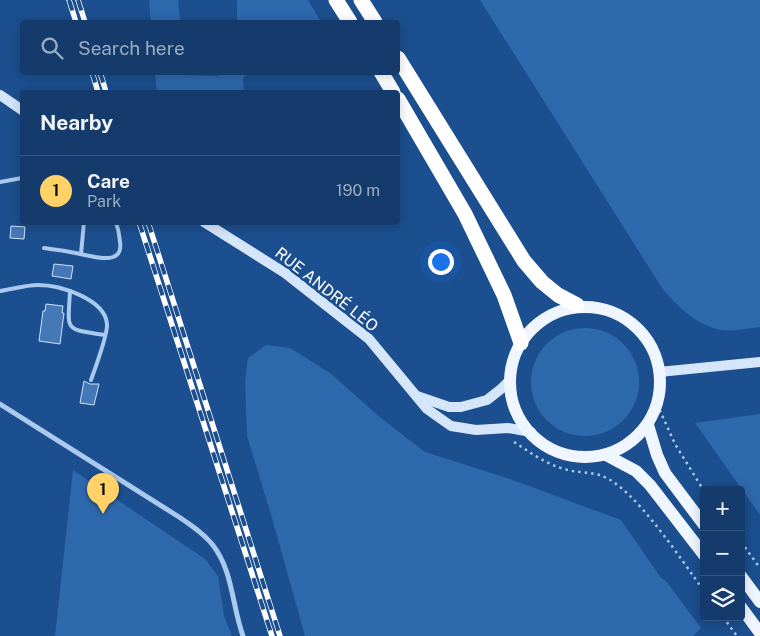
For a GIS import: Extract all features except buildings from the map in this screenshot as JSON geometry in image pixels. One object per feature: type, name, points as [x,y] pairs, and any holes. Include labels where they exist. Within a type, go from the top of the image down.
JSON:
[{"type":"highway","points":[[336,0],[349,20]]},
{"type":"highway","points":[[361,0],[375,20]]},
{"type":"highway","points":[[400,61],[524,261],[542,282],[578,305]]},
{"type":"highway","points":[[383,75],[393,90]]},
{"type":"highway","points":[[400,102],[465,214],[504,295],[521,343]]},
{"type":"main road","points":[[578,305],[594,306],[618,314],[639,329],[651,349],[659,372],[657,404],[648,424],[623,446],[606,455],[586,458],[564,457],[542,445],[518,415],[513,401],[510,380],[516,353],[521,343],[533,329],[546,318],[578,305]]},
{"type":"main road","points":[[648,424],[657,455],[665,473],[700,520]]},
{"type":"main road","points":[[606,455],[636,471],[650,485],[700,550]]},
{"type":"main road","points":[[745,581],[760,602]]},
{"type":"main road","points":[[745,612],[760,633]]},
{"type":"street","points":[[0,95],[20,109]]},
{"type":"street","name":"RUE ANDRÉ LÉO","points":[[209,225],[285,273],[369,339],[427,410],[451,426],[476,430],[508,428],[531,432]]},
{"type":"street","points":[[659,372],[760,362]]},
{"type":"street","name":"RUE ANDRÉ LÉO","points":[[417,396],[449,408],[461,407],[487,400],[510,380]]},
{"type":"street","points":[[0,404],[179,517],[205,537],[224,563],[243,636]]},
{"type":"lane","points":[[0,182],[20,178]]},
{"type":"lane","points":[[81,254],[84,225]]},
{"type":"lane","points":[[44,248],[102,259],[111,257],[117,253],[121,246],[117,225]]},
{"type":"lane","points":[[0,291],[38,285],[70,290],[98,307],[105,315],[107,326],[92,380]]},
{"type":"lane","points":[[70,290],[69,322],[71,328],[75,331],[104,336]]},
{"type":"path","points":[[657,404],[675,444],[701,486]]},
{"type":"path","points":[[509,439],[539,459],[556,466],[603,476],[620,486],[658,529],[700,586]]},
{"type":"path","points":[[745,547],[760,568]]},
{"type":"path","points":[[726,621],[737,636]]},
{"type":"shaded area","points":[[149,0],[178,0],[180,20],[151,20]]},
{"type":"shaded area","points":[[237,0],[308,0],[320,20],[237,20]]},
{"type":"shaded area","points":[[480,0],[760,0],[760,327],[730,331],[703,324],[688,314],[662,288]]},
{"type":"shaded area","points":[[155,75],[247,75],[243,78],[244,90],[157,90]]},
{"type":"shaded area","points":[[585,328],[606,332],[623,344],[635,361],[639,382],[635,403],[623,420],[606,432],[585,436],[564,432],[547,420],[535,403],[531,382],[535,361],[547,344],[564,332]]},
{"type":"shaded area","points":[[266,345],[290,348],[330,373],[381,418],[425,452],[510,479],[621,520],[661,578],[666,581],[701,628],[693,636],[305,636],[247,436],[245,381],[248,358]]},
{"type":"shaded area","points":[[760,414],[760,515],[745,494],[745,486],[740,486],[695,423]]},
{"type":"shaded area","points":[[73,470],[205,559],[218,576],[224,616],[232,636],[55,636]]},
{"type":"railway","points":[[69,0],[75,20]]},
{"type":"railway","points":[[78,0],[84,20]]},
{"type":"railway","points":[[93,75],[97,90]]},
{"type":"railway","points":[[101,75],[105,90]]},
{"type":"railway","points":[[140,225],[272,636]]},
{"type":"railway","points":[[149,225],[280,636]]},
{"type":"place","name":"Care","points":[[103,514]]}]
